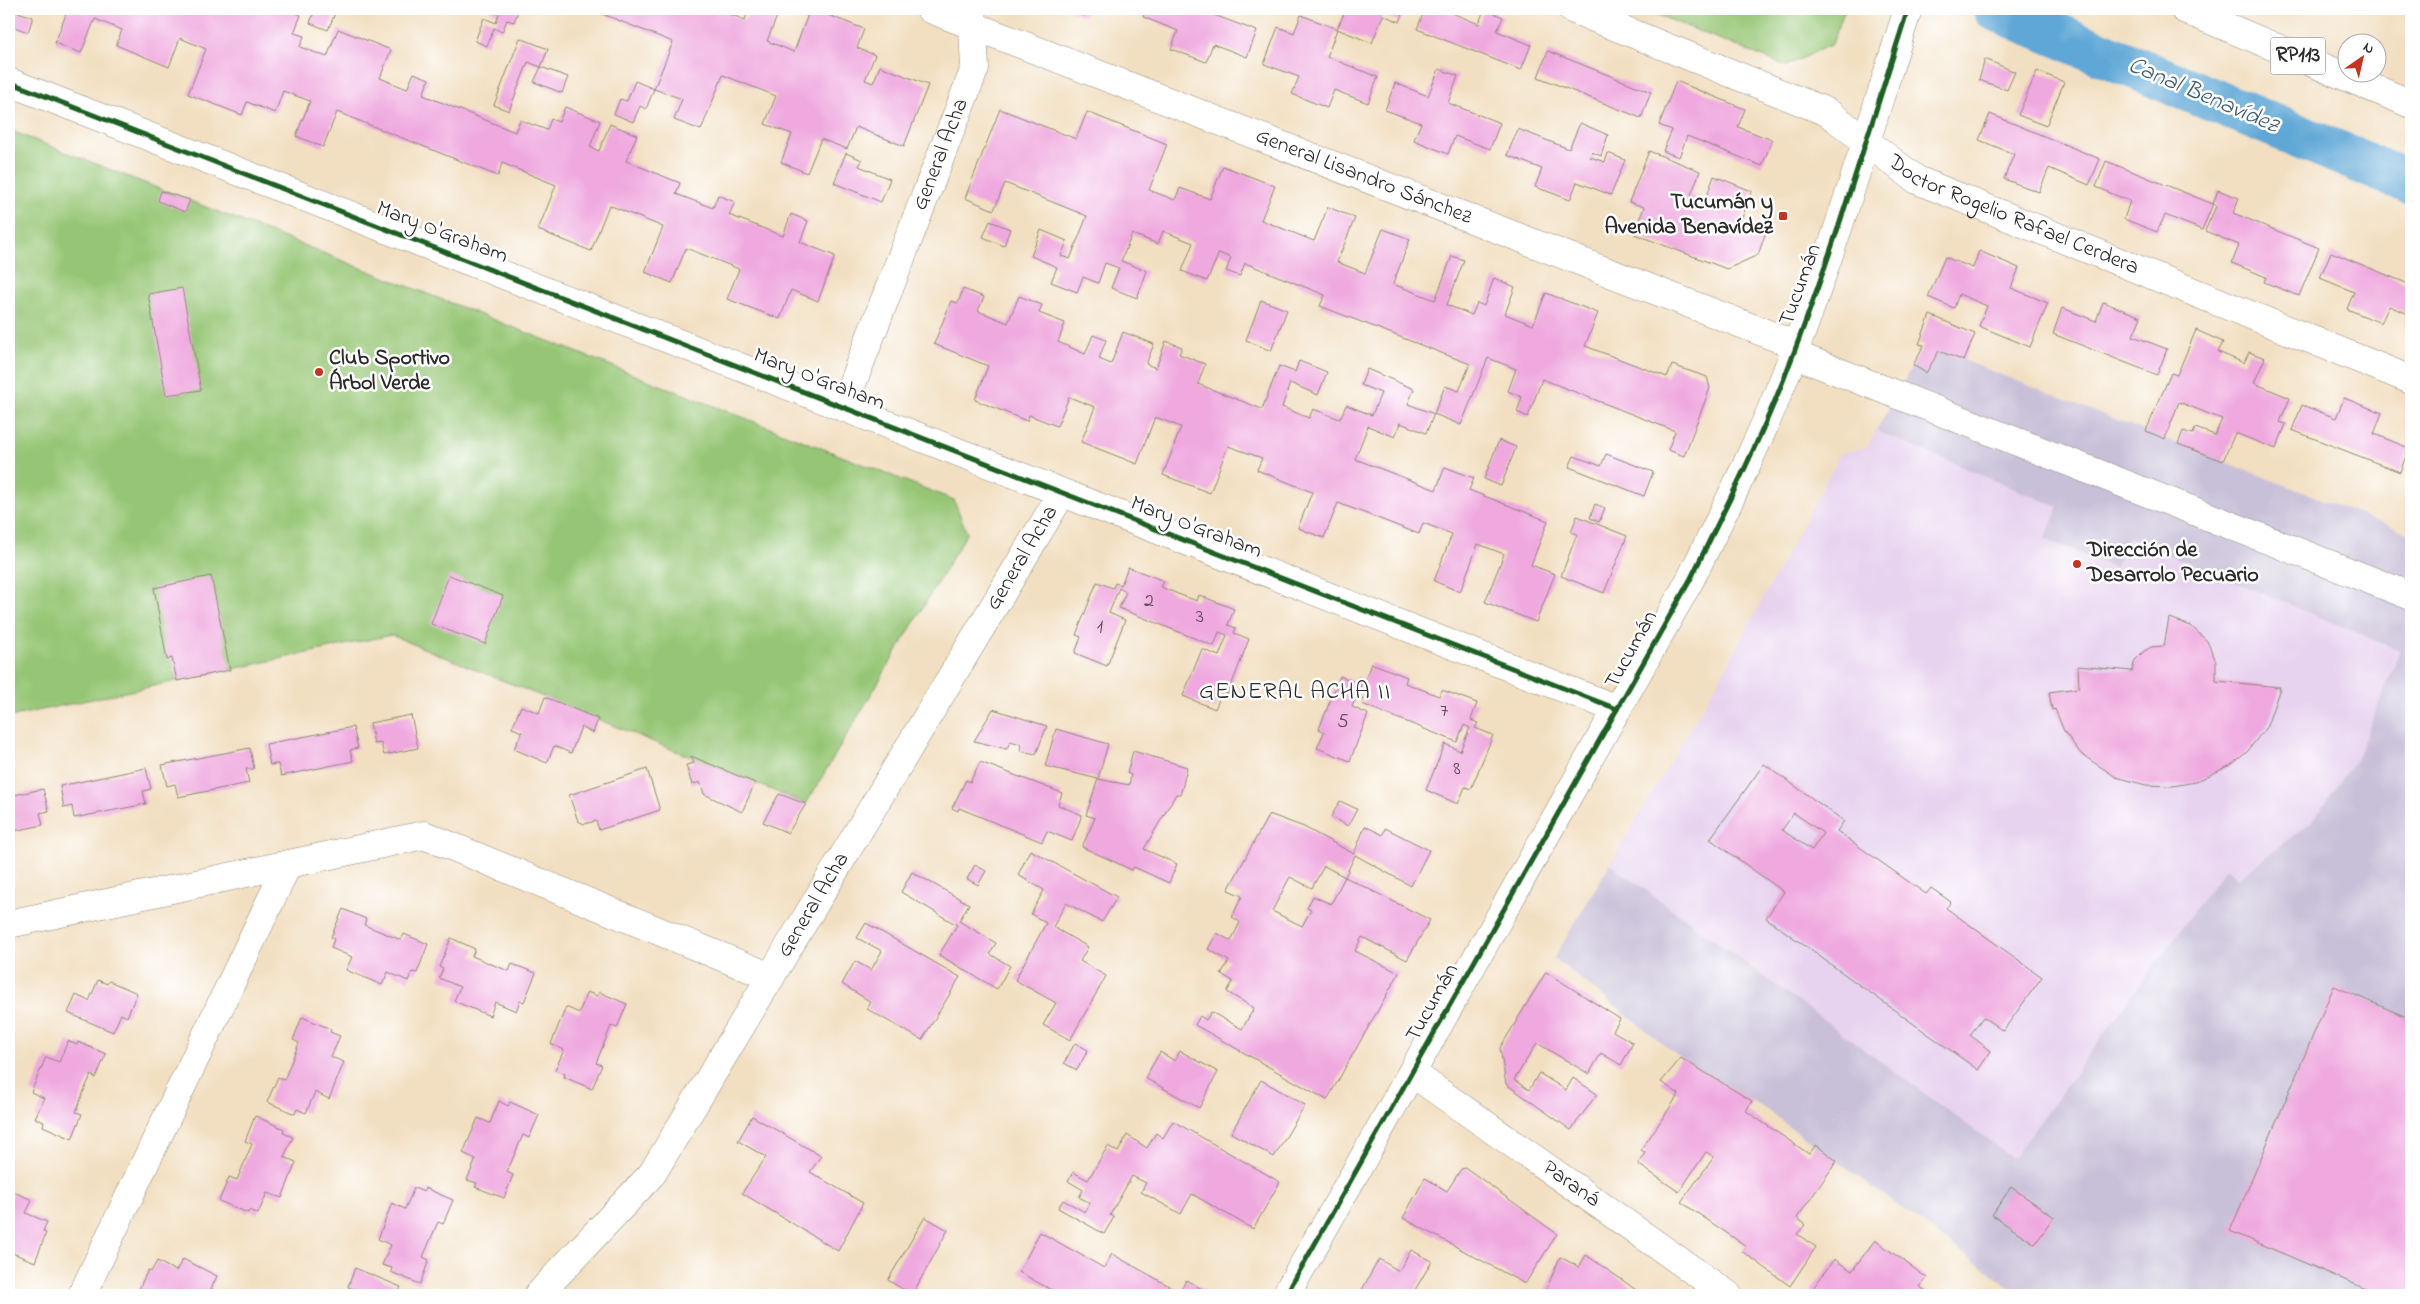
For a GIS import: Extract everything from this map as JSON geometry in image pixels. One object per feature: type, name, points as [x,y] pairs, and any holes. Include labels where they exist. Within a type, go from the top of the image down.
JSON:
[{"type":"street","name":"General Lisandro Sánchez","points":[[930,9],[972,17],[2411,596]]},
{"type":"street","name":"Doctor Rogelio Rafael Cerdera","points":[[1572,9],[1827,112],[1917,180],[2411,380]]},
{"type":"street","name":"Tucumán","points":[[1286,1295],[1690,580],[1754,449],[1819,286],[1908,9]]},
{"type":"street","name":"RP113","points":[[2184,9],[2411,104]]},
{"type":"street","name":"General Acha","points":[[844,407],[976,68],[972,17]]},
{"type":"street","name":"Mary O'Graham","points":[[9,82],[1617,709]]},
{"type":"street","name":"General Acha","points":[[538,1295],[652,1174],[1062,493]]},
{"type":"street","points":[[9,924],[424,835],[771,977]]},
{"type":"street","points":[[82,1295],[288,864]]},
{"type":"street","name":"Paraná","points":[[1412,1073],[1728,1295]]},
{"type":"shaded area","points":[[1924,345],[2411,534],[2411,1295],[2021,1295],[1761,1106],[1681,1058],[1554,958],[1610,864],[2013,1158],[2225,869],[2238,878],[2311,822],[2357,758],[2400,651],[2128,537],[2115,568],[2045,539],[2058,507],[1876,431]]},
{"type":"shaded area","points":[[1876,431],[2058,507],[2046,539],[2115,568],[2128,537],[2400,651],[2357,758],[2311,822],[2238,878],[2225,869],[2013,1158],[1610,864],[1720,678],[1841,453],[1867,447]]},
{"type":"green space","points":[[1643,9],[1845,9],[1832,44],[1786,66]]},
{"type":"green space","name":"Club Sportivo Árbol Verde","points":[[9,130],[954,500],[967,533],[806,804],[391,635],[9,717]]},
{"type":"building","points":[[9,9],[33,17],[28,32],[9,25]]},
{"type":"building","points":[[68,9],[285,9],[301,15],[294,33],[304,36],[300,47],[327,57],[338,29],[391,50],[380,78],[407,89],[414,73],[429,79],[423,95],[515,132],[520,120],[547,130],[551,119],[559,122],[565,107],[600,121],[590,147],[599,151],[610,124],[637,135],[626,161],[680,183],[676,194],[713,208],[718,195],[735,202],[729,215],[783,236],[791,214],[808,221],[800,242],[835,256],[818,301],[791,290],[780,319],[727,299],[739,269],[686,248],[672,283],[645,272],[663,227],[609,205],[591,251],[538,230],[556,185],[502,163],[498,176],[337,112],[323,147],[296,136],[310,101],[283,91],[275,113],[247,102],[242,115],[188,94],[206,49],[180,38],[169,67],[116,45],[122,30],[95,19],[81,53],[55,43]]},
{"type":"building","points":[[315,9],[336,11],[328,30],[310,23]]},
{"type":"building","points":[[487,9],[519,9],[514,22],[507,20],[502,32],[494,28],[487,46],[475,41],[484,18],[496,23],[499,14]]},
{"type":"building","points":[[590,9],[716,9],[745,20],[749,9],[780,9],[767,41],[794,52],[810,9],[813,9],[864,29],[857,48],[875,55],[865,80],[873,83],[880,66],[928,85],[904,146],[856,127],[847,149],[821,139],[807,173],[781,162],[792,134],[765,124],[776,96],[723,75],[701,130],[674,120],[682,99],[654,89],[673,42]]},
{"type":"building","points":[[1067,9],[1086,9],[1084,16]]},
{"type":"building","points":[[1146,9],[1198,9],[1257,31],[1247,57],[1213,44],[1206,62],[1171,49],[1178,31],[1143,17]]},
{"type":"building","points":[[1346,9],[1405,9],[1400,22],[1383,15],[1372,43],[1337,29]]},
{"type":"building","points":[[1425,9],[1442,9],[1479,24],[1484,9],[1503,17],[1497,31],[1531,45],[1521,70],[1417,29]]},
{"type":"building","points":[[1301,15],[1337,29],[1327,57],[1378,77],[1368,103],[1334,90],[1327,108],[1292,94],[1299,77],[1264,64],[1278,27],[1294,33]]},
{"type":"building","points":[[520,38],[548,49],[541,67],[528,62],[509,111],[494,105]]},
{"type":"building","points":[[1548,51],[1651,92],[1641,118],[1538,77]]},
{"type":"building","points":[[1985,59],[2015,72],[2007,90],[1979,80]]},
{"type":"building","points":[[541,67],[568,77],[562,93],[534,82]]},
{"type":"building","points":[[1439,69],[1458,76],[1448,103],[1500,123],[1490,149],[1455,136],[1448,154],[1414,140],[1421,123],[1385,110],[1395,83],[1428,96]]},
{"type":"building","points":[[2037,71],[2064,82],[2046,126],[2018,115]]},
{"type":"building","points":[[635,81],[654,89],[646,109],[640,106],[633,122],[614,114],[620,99],[627,101]]},
{"type":"building","points":[[1676,81],[1745,109],[1738,127],[1772,140],[1762,166],[1687,136],[1679,157],[1663,151],[1672,130],[1659,125]]},
{"type":"building","points":[[1000,109],[1076,139],[1087,112],[1167,144],[1149,190],[1175,200],[1180,188],[1210,199],[1223,166],[1275,186],[1261,220],[1314,241],[1328,207],[1355,218],[1337,262],[1365,273],[1383,229],[1410,239],[1393,284],[1435,300],[1452,256],[1464,260],[1447,305],[1472,315],[1477,303],[1484,306],[1494,278],[1515,287],[1505,314],[1533,325],[1546,293],[1598,313],[1585,346],[1667,377],[1672,365],[1707,377],[1710,388],[1684,456],[1668,450],[1675,431],[1542,379],[1528,417],[1517,412],[1522,397],[1508,391],[1516,369],[1488,358],[1461,425],[1434,414],[1445,386],[1459,391],[1470,364],[1320,306],[1325,295],[1245,263],[1240,276],[1226,271],[1231,258],[1219,253],[1207,281],[1182,271],[1193,243],[1163,231],[1158,244],[1132,234],[1121,261],[1147,271],[1137,298],[1111,288],[1119,268],[1105,263],[1098,283],[1083,277],[1077,292],[1051,282],[1057,267],[1031,256],[1041,230],[1067,241],[1061,256],[1070,259],[1087,216],[1005,183],[994,210],[965,198]]},
{"type":"building","points":[[1990,114],[2100,159],[2089,185],[2049,168],[2039,192],[2004,179],[2014,154],[1979,140]]},
{"type":"building","points":[[1580,123],[1608,135],[1601,156],[1592,152],[1590,157],[1605,162],[1608,153],[1625,160],[1611,195],[1577,182],[1570,200],[1535,187],[1542,169],[1507,155],[1518,129],[1569,149]]},
{"type":"building","points":[[1649,151],[1700,171],[1691,195],[1705,201],[1714,176],[1752,191],[1740,223],[1766,232],[1758,255],[1727,269],[1634,234],[1644,207],[1629,202]]},
{"type":"building","points":[[846,153],[862,160],[859,166],[890,179],[881,202],[834,183]]},
{"type":"building","points":[[2106,161],[2213,204],[2202,230],[2165,215],[2157,232],[2124,219],[2130,201],[2096,187]]},
{"type":"building","points":[[2218,190],[2239,198],[2233,213],[2319,248],[2299,296],[2264,282],[2266,277],[2232,263],[2239,245],[2205,231],[2216,206],[2213,204]]},
{"type":"building","points":[[161,191],[190,200],[185,212],[158,201]]},
{"type":"building","points":[[990,221],[1010,229],[1004,246],[983,237]]},
{"type":"building","points":[[1979,251],[2019,268],[2011,288],[2048,303],[2030,347],[1979,326],[1987,306],[1959,294],[1954,308],[1928,297],[1945,257],[1973,268]]},
{"type":"building","points":[[2331,252],[2411,285],[2411,315],[2389,306],[2381,323],[2347,309],[2354,292],[2320,278]]},
{"type":"building","points":[[182,288],[201,390],[166,395],[148,294]]},
{"type":"building","points":[[963,289],[984,297],[978,311],[1008,323],[1019,296],[1042,305],[1039,313],[1065,323],[1058,342],[1085,354],[1093,335],[1106,340],[1099,359],[1111,364],[1123,332],[1154,344],[1146,364],[1156,368],[1166,341],[1182,347],[1179,354],[1205,364],[1198,384],[1262,409],[1279,366],[1295,372],[1299,361],[1327,372],[1318,395],[1290,383],[1282,407],[1309,418],[1313,409],[1340,419],[1346,405],[1372,415],[1381,393],[1361,385],[1367,369],[1414,389],[1408,404],[1434,414],[1426,433],[1400,423],[1395,437],[1368,426],[1355,459],[1436,490],[1445,467],[1474,478],[1469,490],[1548,521],[1531,565],[1555,574],[1536,622],[1485,602],[1504,554],[1478,544],[1460,592],[1434,581],[1452,534],[1423,523],[1419,534],[1338,503],[1324,538],[1298,528],[1312,492],[1257,470],[1262,458],[1228,446],[1210,493],[1163,475],[1181,427],[1155,417],[1137,464],[1081,442],[1095,407],[1069,397],[1057,426],[1029,415],[1027,421],[975,400],[988,366],[934,344],[951,301],[958,303]]},
{"type":"building","points":[[1261,300],[1287,310],[1271,351],[1246,340]]},
{"type":"building","points":[[2103,302],[2141,317],[2133,336],[2167,349],[2157,375],[2053,334],[2062,308],[2096,321]]},
{"type":"building","points":[[1930,315],[1975,334],[1964,361],[1939,351],[1926,373],[1913,365],[1924,345],[1919,344]]},
{"type":"building","points":[[2196,330],[2223,342],[2218,352],[2244,363],[2249,352],[2265,358],[2254,383],[2290,398],[2280,422],[2286,424],[2276,449],[2235,433],[2223,461],[2178,444],[2183,431],[2193,434],[2195,428],[2215,435],[2222,419],[2179,402],[2165,439],[2146,431],[2171,373],[2177,375]]},
{"type":"building","points":[[2344,398],[2382,413],[2374,434],[2409,448],[2400,472],[2292,430],[2302,405],[2336,418]]},
{"type":"building","points":[[1499,440],[1516,447],[1501,486],[1484,479]]},
{"type":"building","points":[[1606,454],[1653,472],[1644,496],[1569,467],[1574,456],[1601,466]]},
{"type":"building","points":[[1595,504],[1605,508],[1599,522],[1590,518]]},
{"type":"building","points":[[1577,516],[1627,536],[1604,593],[1561,576],[1577,534],[1571,532]]},
{"type":"building","points":[[1128,567],[1164,581],[1161,587],[1178,594],[1197,601],[1199,595],[1234,609],[1228,625],[1236,628],[1234,633],[1249,639],[1228,694],[1222,692],[1215,709],[1183,696],[1202,649],[1219,656],[1227,635],[1219,632],[1214,646],[1119,608],[1126,592],[1119,588],[1109,613],[1125,620],[1107,666],[1075,653],[1081,637],[1076,635],[1097,582],[1113,588],[1115,583],[1121,585]]},
{"type":"building","points":[[449,575],[503,596],[485,644],[431,624]]},
{"type":"building","points":[[211,576],[230,670],[177,681],[172,658],[167,660],[154,588]]},
{"type":"building","points":[[2169,618],[2191,626],[2207,641],[2216,661],[2216,681],[2280,687],[2267,726],[2247,752],[2231,765],[2195,782],[2173,786],[2146,785],[2116,777],[2081,754],[2064,731],[2055,709],[2052,710],[2049,692],[2079,688],[2078,666],[2132,671],[2135,660],[2143,652],[2151,647],[2164,646]]},
{"type":"building","points":[[1371,663],[1407,677],[1405,683],[1439,696],[1442,690],[1477,703],[1471,720],[1478,723],[1475,728],[1493,735],[1471,789],[1465,787],[1458,804],[1426,790],[1445,744],[1460,751],[1470,728],[1464,725],[1457,742],[1362,704],[1368,687],[1361,684],[1352,707],[1368,714],[1350,761],[1317,748],[1324,732],[1319,729],[1340,676],[1355,682],[1358,677],[1365,680]]},
{"type":"building","points":[[545,697],[598,719],[593,733],[581,727],[571,753],[554,746],[547,763],[514,749],[522,732],[512,728],[521,706],[539,713]]},
{"type":"building","points":[[993,709],[1047,726],[1036,754],[1020,751],[1021,744],[1010,741],[1007,749],[974,741]]},
{"type":"building","points":[[411,715],[418,748],[384,755],[381,743],[374,744],[370,723]]},
{"type":"building","points":[[353,727],[358,748],[350,750],[353,761],[281,776],[278,764],[270,765],[266,744]]},
{"type":"building","points":[[1056,729],[1108,744],[1098,779],[1045,766]]},
{"type":"building","points":[[250,748],[254,769],[246,769],[249,783],[178,797],[175,784],[167,786],[162,765]]},
{"type":"building","points":[[1133,751],[1187,767],[1180,794],[1176,794],[1144,849],[1177,864],[1169,883],[1134,867],[1132,870],[1082,847],[1095,818],[1086,815],[1098,779],[1129,785],[1131,775],[1127,773]]},
{"type":"building","points":[[691,756],[755,783],[742,812],[704,794],[700,782],[692,785],[686,765],[694,763]]},
{"type":"building","points":[[980,762],[1062,793],[1058,805],[1082,815],[1072,841],[1047,831],[1042,842],[959,808],[958,811],[952,808],[966,780],[970,782]]},
{"type":"building","points":[[1764,764],[1844,821],[1837,831],[1926,894],[1931,888],[1951,902],[1946,908],[2042,977],[2003,1031],[1983,1017],[1970,1035],[1991,1051],[1978,1070],[1766,918],[1784,892],[1710,839]],"holes":[[[1794,813],[1823,833],[1812,850],[1782,830]]]},
{"type":"building","points":[[146,768],[151,789],[143,791],[146,804],[74,818],[72,806],[64,808],[60,786]]},
{"type":"building","points":[[647,769],[660,810],[599,830],[596,821],[584,824],[578,821],[569,795]]},
{"type":"building","points":[[43,789],[49,811],[40,813],[43,825],[9,832],[9,796]]},
{"type":"building","points":[[779,794],[806,804],[788,833],[763,822]]},
{"type":"building","points":[[1340,801],[1357,809],[1348,826],[1331,817]]},
{"type":"building","points":[[1269,814],[1304,827],[1354,854],[1365,826],[1383,835],[1385,828],[1429,850],[1411,886],[1355,855],[1345,877],[1430,920],[1407,960],[1362,937],[1355,951],[1399,973],[1327,1100],[1195,1025],[1200,1016],[1206,1020],[1211,1012],[1242,1029],[1254,1008],[1227,992],[1233,981],[1221,974],[1229,961],[1208,949],[1217,933],[1231,941],[1240,922],[1232,917],[1242,896],[1228,890]],"holes":[[[1324,866],[1345,877],[1331,904],[1313,896],[1307,908],[1311,910],[1302,926],[1272,911],[1290,877],[1312,888]]]},
{"type":"building","points":[[1030,850],[1117,897],[1102,922],[1066,903],[1053,927],[1088,947],[1080,961],[1106,976],[1070,1040],[1043,1025],[1056,1003],[1015,980],[1046,923],[1031,914],[1044,890],[1018,875]]},
{"type":"building","points":[[975,865],[986,871],[978,885],[967,879]]},
{"type":"building","points":[[912,872],[969,904],[959,921],[996,943],[990,954],[1010,966],[997,989],[939,955],[957,925],[901,892]]},
{"type":"building","points":[[343,909],[366,919],[364,925],[401,940],[404,934],[428,944],[417,973],[412,972],[408,981],[388,972],[382,985],[346,970],[352,957],[331,948],[334,939],[331,937]]},
{"type":"building","points":[[866,923],[960,977],[922,1040],[867,1009],[871,1002],[842,984],[855,961],[871,970],[882,951],[857,938]]},
{"type":"building","points":[[451,938],[475,949],[472,956],[491,964],[509,971],[512,964],[536,973],[524,1002],[520,1001],[516,1011],[495,1002],[490,1016],[454,1001],[460,987],[439,978],[443,969],[439,967]]},
{"type":"building","points":[[1546,972],[1620,1019],[1613,1031],[1633,1043],[1621,1065],[1601,1053],[1589,1074],[1537,1043],[1514,1080],[1529,1090],[1539,1073],[1566,1090],[1573,1078],[1597,1094],[1571,1130],[1506,1084],[1500,1048]]},
{"type":"building","points":[[98,980],[107,984],[109,981],[137,993],[127,1017],[121,1014],[113,1032],[68,1013],[76,995],[89,1001]]},
{"type":"building","points":[[2334,986],[2411,1019],[2411,1295],[2380,1295],[2230,1231]]},
{"type":"building","points":[[587,992],[597,996],[599,992],[627,1004],[617,1028],[611,1026],[596,1063],[602,1065],[592,1089],[564,1077],[565,1074],[555,1070],[564,1050],[551,1044],[566,1007],[579,1013]]},
{"type":"building","points":[[302,1017],[331,1029],[330,1032],[340,1036],[331,1057],[344,1062],[329,1099],[315,1092],[306,1113],[297,1109],[295,1114],[267,1102],[278,1077],[284,1080],[299,1043],[293,1040]]},
{"type":"building","points":[[68,1041],[77,1045],[78,1042],[106,1054],[96,1078],[91,1075],[83,1093],[76,1112],[82,1114],[72,1139],[43,1126],[44,1122],[35,1118],[44,1098],[31,1092],[46,1057],[59,1062]]},
{"type":"building","points":[[1075,1043],[1088,1050],[1077,1070],[1064,1063]]},
{"type":"building","points":[[1180,1051],[1218,1072],[1199,1108],[1145,1078],[1160,1052],[1175,1061]]},
{"type":"building","points":[[1681,1058],[1752,1101],[1746,1111],[1809,1154],[1816,1145],[1837,1161],[1797,1218],[1805,1225],[1797,1234],[1816,1247],[1790,1286],[1742,1251],[1746,1246],[1681,1202],[1714,1157],[1706,1152],[1679,1192],[1638,1164],[1645,1153],[1641,1150],[1679,1094],[1661,1082]]},
{"type":"building","points":[[1261,1080],[1305,1105],[1274,1157],[1231,1133]]},
{"type":"building","points":[[499,1101],[508,1106],[510,1102],[539,1115],[529,1138],[523,1135],[507,1172],[513,1175],[504,1198],[475,1187],[477,1183],[467,1180],[476,1159],[463,1153],[478,1118],[490,1123]]},
{"type":"building","points":[[255,1116],[284,1129],[283,1133],[293,1137],[284,1157],[296,1162],[282,1198],[267,1193],[258,1214],[249,1210],[248,1213],[219,1201],[229,1177],[237,1180],[252,1144],[245,1141]]},
{"type":"building","points":[[752,1116],[821,1156],[810,1172],[863,1203],[838,1251],[742,1193],[766,1157],[738,1141]]},
{"type":"building","points":[[1173,1121],[1280,1182],[1253,1229],[1192,1194],[1181,1214],[1141,1192],[1146,1183],[1132,1176],[1110,1215],[1114,1217],[1104,1234],[1058,1208],[1063,1200],[1085,1212],[1090,1203],[1079,1197],[1083,1190],[1068,1181],[1073,1172],[1088,1180],[1108,1146],[1118,1152],[1127,1135],[1147,1148],[1156,1133],[1163,1138]]},
{"type":"building","points":[[1466,1168],[1557,1234],[1525,1284],[1403,1218],[1425,1178],[1447,1191],[1461,1169]]},
{"type":"building","points":[[2011,1187],[2054,1217],[2035,1244],[1992,1215]]},
{"type":"building","points":[[414,1188],[424,1192],[425,1188],[453,1200],[443,1224],[438,1222],[423,1257],[429,1260],[420,1284],[391,1272],[392,1268],[382,1265],[391,1245],[378,1239],[392,1203],[405,1209]]},
{"type":"building","points":[[14,1192],[32,1200],[26,1213],[47,1222],[43,1231],[46,1233],[35,1262],[10,1252],[13,1244],[9,1242],[9,1204]]},
{"type":"building","points":[[925,1217],[948,1230],[912,1295],[888,1280]]},
{"type":"building","points":[[1040,1232],[1104,1268],[1112,1254],[1180,1292],[1186,1280],[1213,1295],[1060,1295],[1019,1272]]},
{"type":"building","points":[[1875,1240],[1927,1278],[1920,1287],[1931,1295],[1808,1295],[1834,1259],[1852,1271]]},
{"type":"building","points":[[1411,1250],[1432,1261],[1412,1295],[1359,1295],[1379,1259],[1399,1271]]},
{"type":"building","points":[[1586,1255],[1643,1295],[1544,1295],[1560,1257],[1579,1267]]},
{"type":"building","points":[[183,1259],[217,1276],[211,1289],[224,1295],[136,1295],[148,1270],[151,1272],[157,1261],[176,1271]]},
{"type":"building","points":[[355,1268],[401,1287],[397,1295],[359,1295],[361,1291],[348,1287]]},
{"type":"waterway","name":"Canal Benavídez","points":[[1995,9],[2411,183]]},
{"type":"cycle path","points":[[1286,1295],[1690,580],[1738,482],[1762,432],[1801,335],[1908,9]]},
{"type":"cycle path","points":[[9,82],[1617,709]]},
{"type":"place","name":"Tucumán y Avenida Benavídez","points":[[1783,216]]},
{"type":"place","name":"Club Sportivo Árbol Verde","points":[[319,372]]},
{"type":"place","name":"Dirección de Desarrolo Pecuario","points":[[2077,564]]},
{"type":"district","name":"GENERAL ACHA II","points":[[1295,692]]}]
